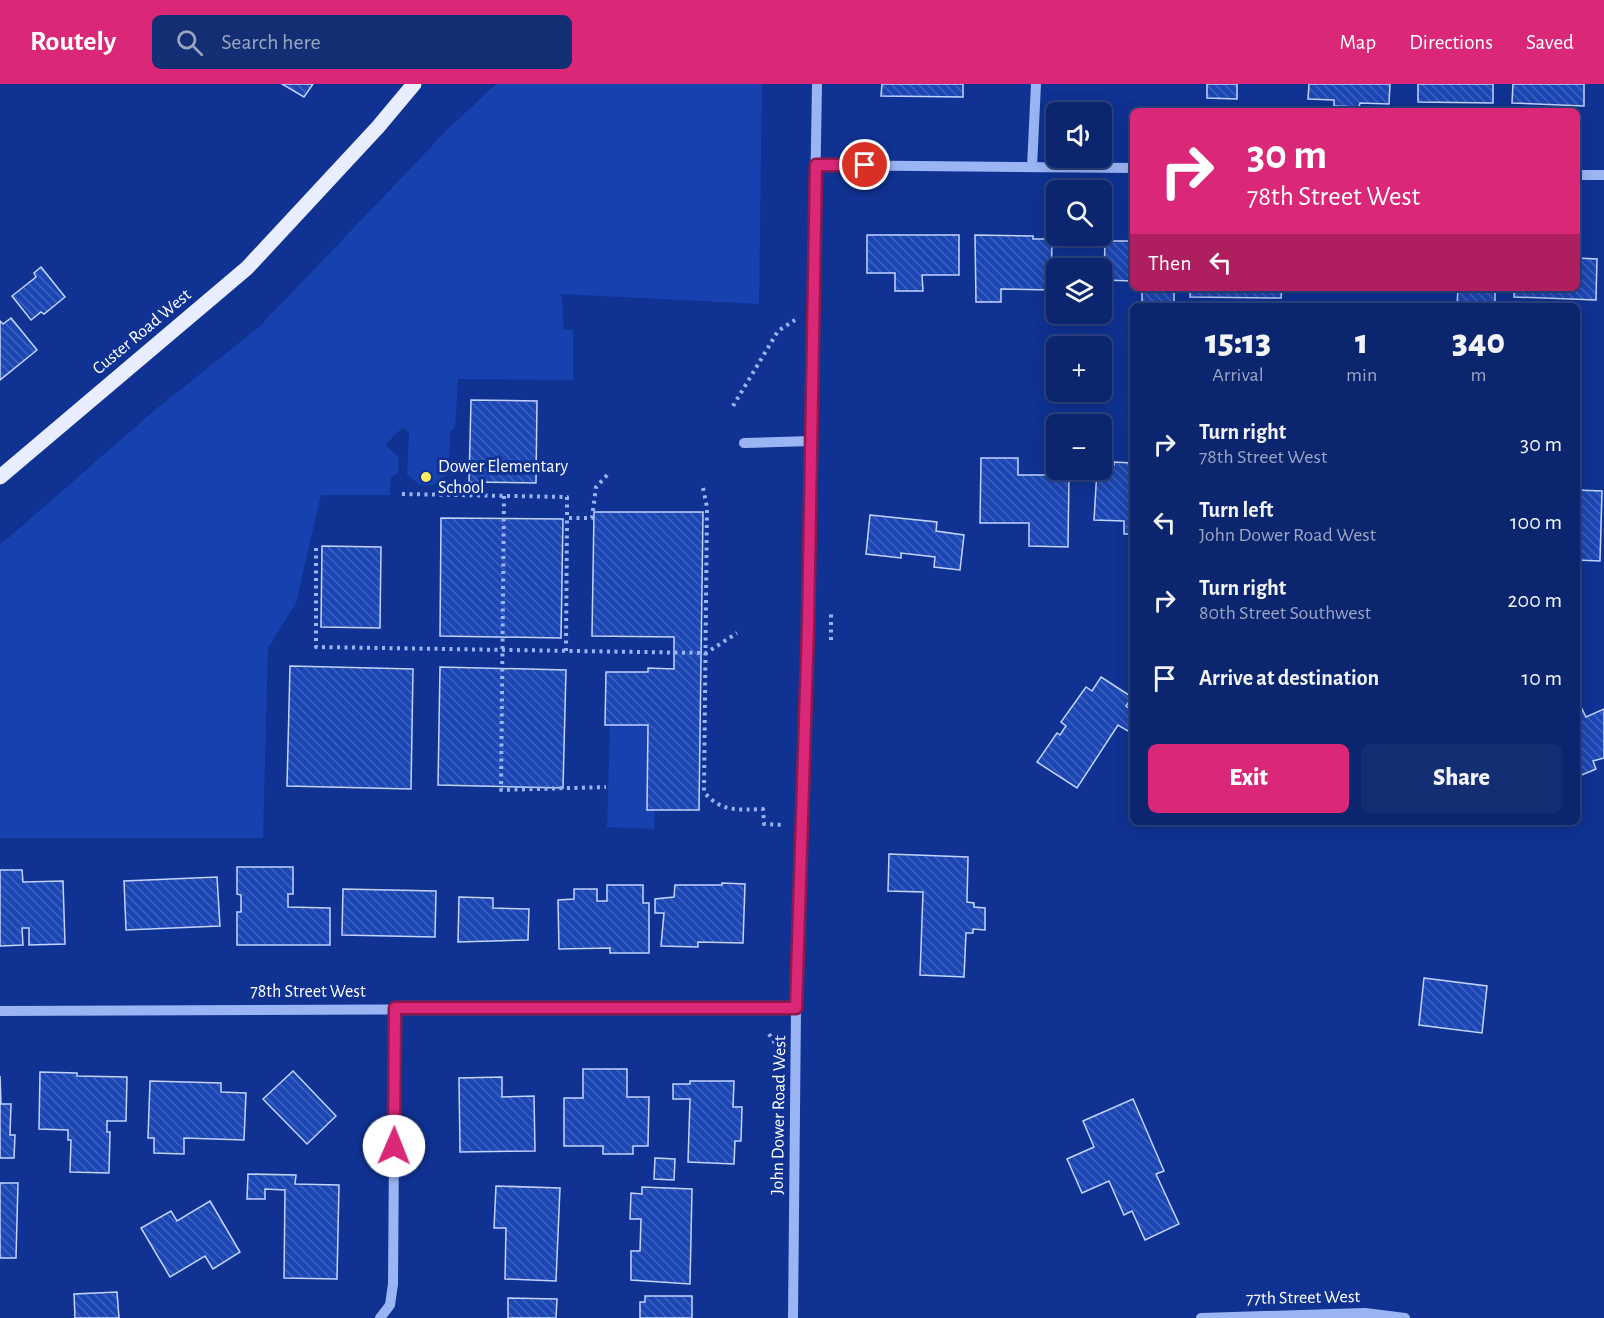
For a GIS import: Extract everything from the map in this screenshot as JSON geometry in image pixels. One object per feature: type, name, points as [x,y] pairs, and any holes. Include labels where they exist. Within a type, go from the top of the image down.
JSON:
[{"type":"main road","name":"Custer Road West","points":[[1,473],[247,268],[378,127],[414,84]]},
{"type":"street","name":"John Dower Road West","points":[[793,1318],[796,1008],[811,441],[817,84]]},
{"type":"street","points":[[1032,167],[1036,84]]},
{"type":"street","points":[[816,165],[1130,168]]},
{"type":"street","points":[[1580,175],[1604,175]]},
{"type":"street","points":[[744,443],[811,441]]},
{"type":"street","points":[[380,1318],[390,1305],[393,1284],[395,1008]]},
{"type":"street","name":"78th Street West","points":[[0,1011],[796,1008]]},
{"type":"street","name":"77th Street West","points":[[1201,1318],[1365,1313],[1405,1318]]},
{"type":"path","points":[[733,406],[778,331],[795,320]]},
{"type":"path","points":[[567,518],[592,518],[596,486],[610,472]]},
{"type":"path","points":[[703,488],[707,507],[704,792],[713,803],[722,807],[763,809],[764,824],[789,825]]},
{"type":"path","points":[[402,494],[567,496],[566,651]]},
{"type":"path","points":[[504,496],[501,790],[606,788]]},
{"type":"path","points":[[316,548],[316,647],[704,653],[737,633]]},
{"type":"path","points":[[831,613],[831,640]]},
{"type":"shaded area","points":[[496,84],[762,84],[759,304],[561,294],[564,324],[562,329],[573,330],[573,380],[458,379],[455,428],[450,432],[449,473],[434,485],[419,485],[407,474],[409,433],[403,427],[385,445],[398,457],[398,473],[390,478],[390,495],[321,495],[296,603],[268,648],[263,838],[0,838],[0,545],[156,409],[260,326],[450,127]]},
{"type":"shaded area","points":[[648,725],[655,810],[654,829],[607,827],[610,726]]},
{"type":"building","points":[[282,84],[313,84],[304,97]]},
{"type":"building","points":[[882,84],[963,84],[963,97],[881,96]]},
{"type":"building","points":[[1207,84],[1237,84],[1237,99],[1207,98]]},
{"type":"building","points":[[1309,84],[1390,84],[1389,104],[1360,103],[1359,107],[1334,106],[1334,100],[1308,99]]},
{"type":"building","points":[[1418,84],[1493,84],[1493,103],[1418,102]]},
{"type":"building","points":[[1513,84],[1584,84],[1584,106],[1512,103]]},
{"type":"building","points":[[867,235],[959,235],[959,275],[922,275],[923,291],[895,291],[895,273],[867,273]]},
{"type":"building","points":[[975,235],[1033,236],[1033,239],[1046,239],[1046,246],[1052,246],[1052,258],[1046,258],[1046,290],[1001,289],[1001,302],[976,302]]},
{"type":"building","points":[[1112,241],[1130,241],[1130,281],[1112,280],[1112,258],[1105,258],[1105,246],[1112,246]]},
{"type":"building","points":[[1580,258],[1597,259],[1596,300],[1514,297],[1514,291],[1580,291]]},
{"type":"building","points":[[41,267],[65,297],[44,314],[41,312],[31,320],[12,296],[36,277],[34,273]]},
{"type":"building","points":[[1142,291],[1174,291],[1174,303],[1142,303]]},
{"type":"building","points":[[1190,291],[1282,291],[1281,298],[1190,297]]},
{"type":"building","points":[[1458,291],[1495,291],[1495,303],[1457,303]]},
{"type":"building","points":[[11,318],[37,350],[0,380],[0,321],[3,324]]},
{"type":"building","points":[[471,400],[537,401],[536,483],[469,482]]},
{"type":"building","points":[[981,458],[1018,458],[1018,475],[1046,475],[1046,480],[1069,480],[1068,547],[1029,546],[1029,523],[980,523]]},
{"type":"building","points":[[1114,462],[1130,463],[1130,534],[1124,534],[1124,521],[1094,520],[1096,480],[1112,480]]},
{"type":"building","points":[[1580,490],[1602,491],[1600,561],[1580,560]]},
{"type":"building","points":[[594,512],[703,512],[699,810],[647,810],[648,725],[605,725],[606,672],[648,672],[648,668],[674,669],[674,637],[592,636]]},
{"type":"building","points":[[870,515],[937,522],[936,531],[964,535],[960,570],[934,567],[935,557],[901,553],[901,558],[866,554]]},
{"type":"building","points":[[441,518],[563,519],[561,638],[440,636]]},
{"type":"building","points":[[322,546],[381,547],[380,628],[321,627]]},
{"type":"building","points":[[290,666],[413,669],[411,789],[287,786]]},
{"type":"building","points":[[440,667],[566,670],[563,788],[438,785]]},
{"type":"building","points":[[1101,677],[1130,696],[1126,706],[1130,709],[1130,728],[1128,731],[1118,725],[1077,788],[1037,762],[1057,733],[1060,735],[1066,726],[1061,722],[1086,687],[1092,691]]},
{"type":"building","points":[[1580,705],[1586,717],[1604,709],[1604,758],[1593,761],[1596,769],[1580,776]]},
{"type":"building","points":[[889,854],[968,857],[967,902],[974,903],[974,907],[985,908],[985,930],[973,929],[973,933],[966,933],[964,977],[920,975],[923,892],[888,891]]},
{"type":"building","points":[[237,867],[293,867],[293,894],[288,894],[288,907],[330,908],[330,945],[237,945],[237,912],[241,912],[241,895],[237,894]]},
{"type":"building","points":[[0,870],[22,870],[23,882],[63,881],[65,944],[29,945],[29,928],[22,928],[23,945],[0,946]]},
{"type":"building","points":[[217,877],[220,926],[126,930],[124,881]]},
{"type":"building","points":[[722,883],[745,884],[743,943],[698,942],[698,947],[661,946],[664,913],[655,913],[655,899],[674,897],[675,885],[722,885]]},
{"type":"building","points":[[607,885],[643,885],[643,903],[649,903],[649,953],[610,953],[610,948],[559,949],[558,900],[574,899],[574,889],[597,889],[597,901],[607,901]]},
{"type":"building","points":[[343,889],[436,891],[435,937],[342,935]]},
{"type":"building","points":[[459,897],[493,898],[493,908],[529,909],[528,940],[458,942]]},
{"type":"building","points":[[1424,978],[1487,986],[1482,1033],[1419,1025]]},
{"type":"building","points":[[583,1069],[627,1069],[627,1097],[649,1097],[648,1146],[633,1146],[633,1154],[603,1154],[603,1146],[564,1146],[564,1098],[583,1098]]},
{"type":"building","points":[[293,1071],[336,1116],[307,1144],[263,1099]]},
{"type":"building","points":[[40,1072],[77,1073],[77,1076],[127,1077],[126,1121],[107,1121],[107,1132],[110,1132],[109,1173],[70,1172],[71,1140],[68,1140],[68,1130],[39,1129]]},
{"type":"building","points":[[0,1076],[1,1104],[11,1104],[10,1135],[15,1135],[14,1158],[0,1158]]},
{"type":"building","points":[[502,1077],[502,1097],[534,1096],[535,1151],[460,1152],[459,1078]]},
{"type":"building","points":[[150,1081],[221,1083],[221,1092],[246,1093],[244,1140],[184,1138],[184,1154],[154,1153],[154,1138],[148,1138]]},
{"type":"building","points":[[690,1081],[734,1081],[733,1107],[742,1107],[741,1141],[735,1141],[734,1164],[688,1162],[690,1099],[673,1099],[673,1084],[690,1084]]},
{"type":"building","points":[[1133,1099],[1164,1171],[1156,1174],[1179,1224],[1145,1240],[1132,1211],[1124,1215],[1109,1181],[1082,1193],[1067,1159],[1094,1147],[1083,1121]]},
{"type":"building","points":[[655,1158],[675,1159],[674,1180],[654,1179]]},
{"type":"building","points":[[248,1174],[296,1175],[295,1184],[339,1185],[337,1279],[284,1278],[285,1190],[265,1189],[265,1199],[247,1199]]},
{"type":"building","points":[[0,1183],[18,1183],[16,1258],[0,1258]]},
{"type":"building","points":[[496,1186],[560,1188],[556,1281],[505,1279],[506,1228],[494,1228]]},
{"type":"building","points":[[642,1187],[692,1189],[690,1284],[631,1280],[631,1251],[640,1251],[641,1219],[630,1219],[631,1193],[642,1194]]},
{"type":"building","points":[[210,1201],[240,1252],[213,1269],[205,1256],[170,1277],[141,1228],[171,1211],[177,1221]]},
{"type":"building","points":[[117,1292],[119,1318],[75,1318],[74,1294]]},
{"type":"building","points":[[645,1296],[692,1296],[692,1318],[640,1318],[640,1302],[645,1302]]},
{"type":"building","points":[[508,1298],[557,1299],[556,1318],[508,1318]]},
{"type":"place","name":"Dower Elementary School","points":[[426,477]]},
{"type":"route","points":[[394,1146],[395,1008],[796,1008],[808,626],[816,165],[865,165]]}]
